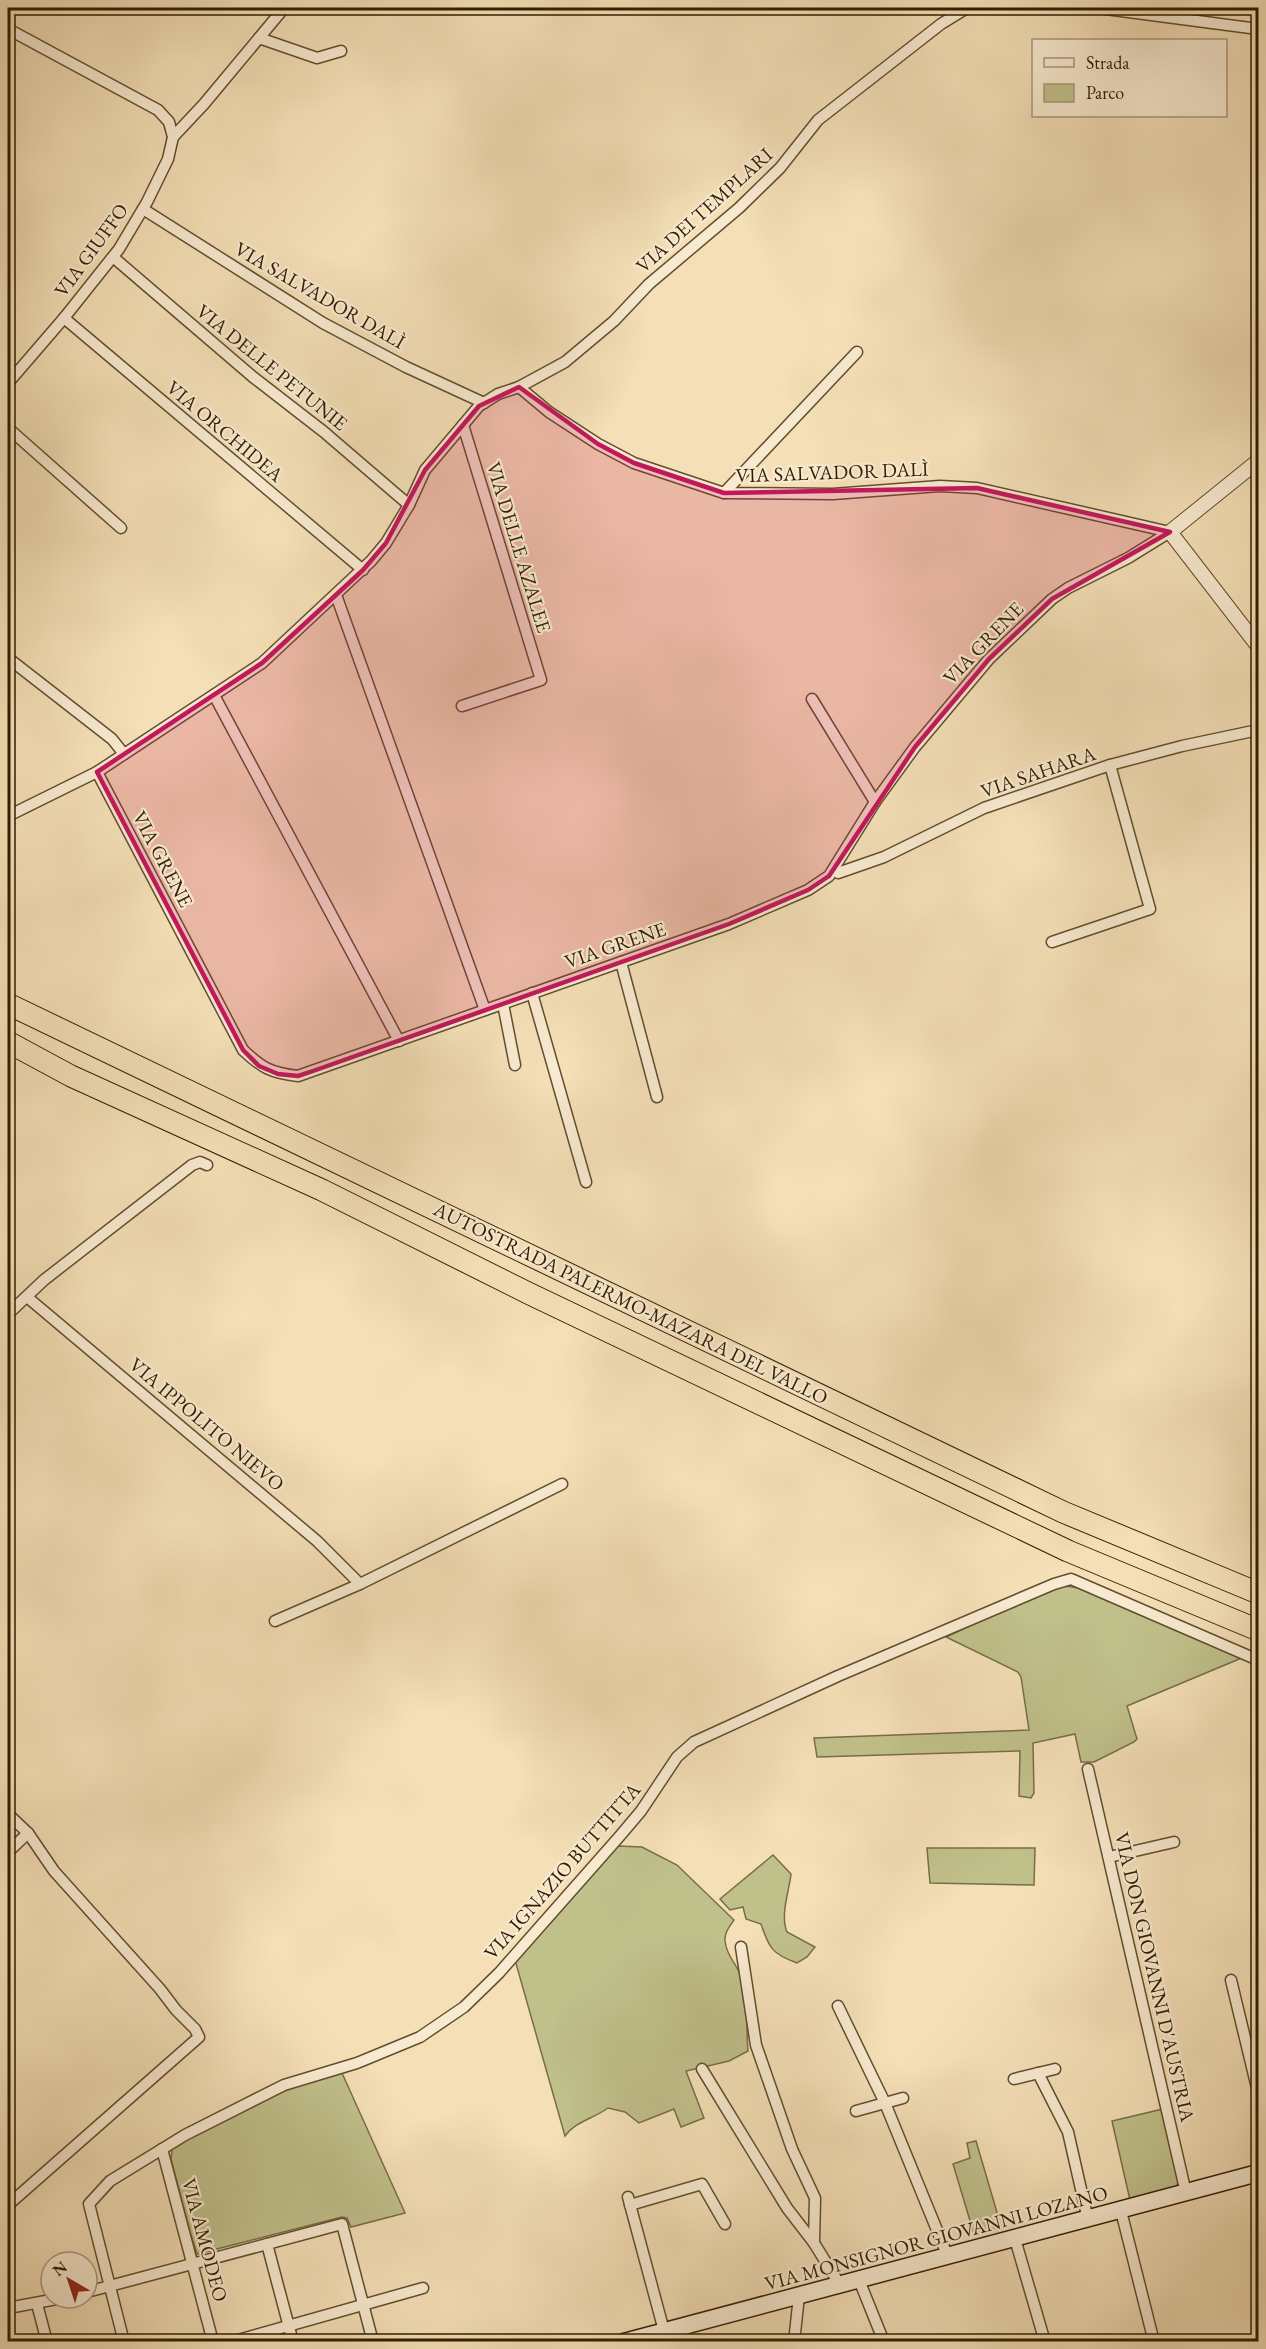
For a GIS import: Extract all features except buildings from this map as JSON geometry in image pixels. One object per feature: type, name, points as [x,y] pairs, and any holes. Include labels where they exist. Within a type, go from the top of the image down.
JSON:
[{"type":"highway","name":"AUTOSTRADA PALERMO-MAZARA DEL VALLO","points":[[8,1004],[1063,1512],[1258,1593]]},
{"type":"highway","name":"AUTOSTRADA PALERMO-MAZARA DEL VALLO","points":[[8,1042],[71,1076],[322,1190],[528,1293],[1068,1551],[1258,1630]]},
{"type":"main road","name":"VIA MONSIGNOR GIOVANNI LOZANO","points":[[624,2342],[665,2336],[799,2296],[1258,2173]]},
{"type":"street","points":[[173,137],[204,104],[284,8]]},
{"type":"street","name":"VIA DEI TEMPLARI","points":[[8,816],[97,772],[262,663],[363,570],[386,543],[409,505],[425,470],[462,425],[484,403],[565,362],[614,321],[649,284],[739,208],[780,168],[818,120],[941,24],[966,8]]},
{"type":"street","points":[[1098,8],[1258,29]]},
{"type":"street","points":[[8,28],[158,110],[169,122],[173,137]]},
{"type":"street","points":[[259,38],[317,58],[342,51]]},
{"type":"street","name":"VIA GIUFFO","points":[[8,383],[113,257],[143,209],[168,159],[173,137]]},
{"type":"street","name":"VIA SALVADOR DALÌ","points":[[143,209],[323,323],[406,367],[484,403]]},
{"type":"street","name":"VIA DELLE PETUNIE","points":[[113,257],[253,377],[324,432],[409,505]]},
{"type":"street","name":"VIA ORCHIDEA","points":[[64,318],[363,570]]},
{"type":"street","points":[[724,493],[857,352]]},
{"type":"street","name":"VIA SALVADOR DALÌ","points":[[519,387],[549,412],[616,454],[634,463],[724,493],[833,494],[940,486],[977,488],[1170,532]]},
{"type":"street","name":"VIA DELLE AZALEE","points":[[462,425],[541,680],[462,706]]},
{"type":"street","points":[[8,428],[121,528]]},
{"type":"street","points":[[1258,461],[1170,532],[1258,646]]},
{"type":"street","name":"VIA GRENE","points":[[97,772],[243,1050],[259,1066],[278,1074],[298,1076],[729,924],[808,890],[829,876],[875,802],[915,747],[989,659],[1052,599],[1068,588],[1128,558],[1170,532]]},
{"type":"street","points":[[336,595],[485,1010]]},
{"type":"street","points":[[8,658],[112,739],[124,754]]},
{"type":"street","points":[[214,695],[399,1041]]},
{"type":"street","points":[[812,699],[875,802]]},
{"type":"street","name":"VIA SAHARA","points":[[838,873],[884,857],[984,808],[1110,765],[1182,746],[1258,731]]},
{"type":"street","points":[[1052,942],[1150,909],[1110,765]]},
{"type":"street","points":[[621,962],[657,1097]]},
{"type":"street","points":[[532,993],[586,1182]]},
{"type":"street","points":[[503,1004],[515,1065]]},
{"type":"street","points":[[8,1314],[44,1280],[192,1166],[200,1162],[207,1165]]},
{"type":"street","name":"VIA IPPOLITO NIEVO","points":[[27,1297],[317,1540],[360,1584]]},
{"type":"street","points":[[275,1621],[360,1584],[562,1484]]},
{"type":"street","name":"VIA IGNAZIO BUTTITTA","points":[[108,2286],[89,2204],[110,2181],[162,2149],[284,2085],[357,2063],[420,2037],[464,2007],[499,1973],[619,1837],[641,1811],[677,1757],[694,1742],[838,1677],[1054,1584],[1071,1579],[1258,1660]]},
{"type":"street","name":"VIA DON GIOVANNI D'AUSTRIA","points":[[1088,1769],[1186,2193]]},
{"type":"street","points":[[8,1814],[28,1833],[54,1871],[195,2029],[199,2037],[8,2205]]},
{"type":"street","points":[[8,1852],[28,1833]]},
{"type":"street","points":[[1109,1857],[1174,1842]]},
{"type":"street","points":[[741,1947],[756,2045],[792,2149],[815,2198],[814,2243]]},
{"type":"street","points":[[1231,1980],[1258,2092]]},
{"type":"street","points":[[838,2006],[885,2103],[948,2257]]},
{"type":"street","points":[[702,2069],[787,2208],[814,2243],[840,2285]]},
{"type":"street","points":[[1014,2079],[1055,2069]]},
{"type":"street","points":[[1038,2073],[1068,2132],[1088,2220]]},
{"type":"street","points":[[856,2111],[903,2098]]},
{"type":"street","name":"VIA AMODEO","points":[[162,2149],[213,2342]]},
{"type":"street","points":[[665,2336],[629,2201],[702,2184],[725,2224]]},
{"type":"street","points":[[1121,2211],[1154,2342]]},
{"type":"street","points":[[99,2289],[342,2224],[373,2342]]},
{"type":"street","points":[[1015,2239],[1046,2342]]},
{"type":"street","points":[[267,2244],[293,2342]]},
{"type":"street","points":[[859,2280],[884,2342]]},
{"type":"street","points":[[108,2286],[124,2342]]},
{"type":"street","points":[[231,2342],[423,2288]]},
{"type":"street","points":[[794,2342],[799,2296]]},
{"type":"street","points":[[8,2308],[37,2304],[47,2342]]},
{"type":"highlighted area","points":[[519,387],[598,444],[634,463],[724,493],[977,488],[1170,532],[1052,599],[989,659],[915,747],[829,876],[808,890],[729,924],[313,1071],[298,1076],[278,1074],[259,1066],[243,1050],[97,772],[262,663],[363,570],[386,543],[425,470],[479,406]]},
{"type":"green space","points":[[1063,1586],[1097,1593],[1244,1657],[1127,1706],[1137,1739],[1094,1762],[1081,1762],[1075,1734],[1033,1743],[1034,1793],[1031,1798],[1019,1796],[1020,1751],[817,1757],[814,1738],[1029,1730],[1021,1677],[1018,1672],[946,1637],[1045,1590]]},
{"type":"green space","points":[[618,1846],[642,1847],[677,1865],[734,1920],[726,1932],[725,1941],[743,1984],[748,2051],[729,2061],[686,2071],[704,2118],[681,2127],[674,2109],[639,2123],[625,2112],[608,2108],[579,2123],[565,2136],[515,1960]]},
{"type":"green space","points":[[927,1848],[1035,1848],[1034,1885],[930,1883]]},
{"type":"green space","points":[[773,1855],[791,1874],[784,1918],[787,1932],[815,1947],[807,1957],[797,1963],[777,1953],[769,1945],[761,1924],[746,1919],[743,1907],[730,1910],[720,1899]]},
{"type":"green space","points":[[342,2073],[405,2213],[351,2227],[347,2218],[342,2217],[197,2254],[171,2159],[176,2143],[296,2086]]},
{"type":"green space","points":[[1163,2109],[1179,2180],[1176,2188],[1130,2200],[1112,2121]]},
{"type":"green space","points":[[976,2141],[1001,2226],[974,2234],[953,2164],[970,2158],[967,2143]]}]
